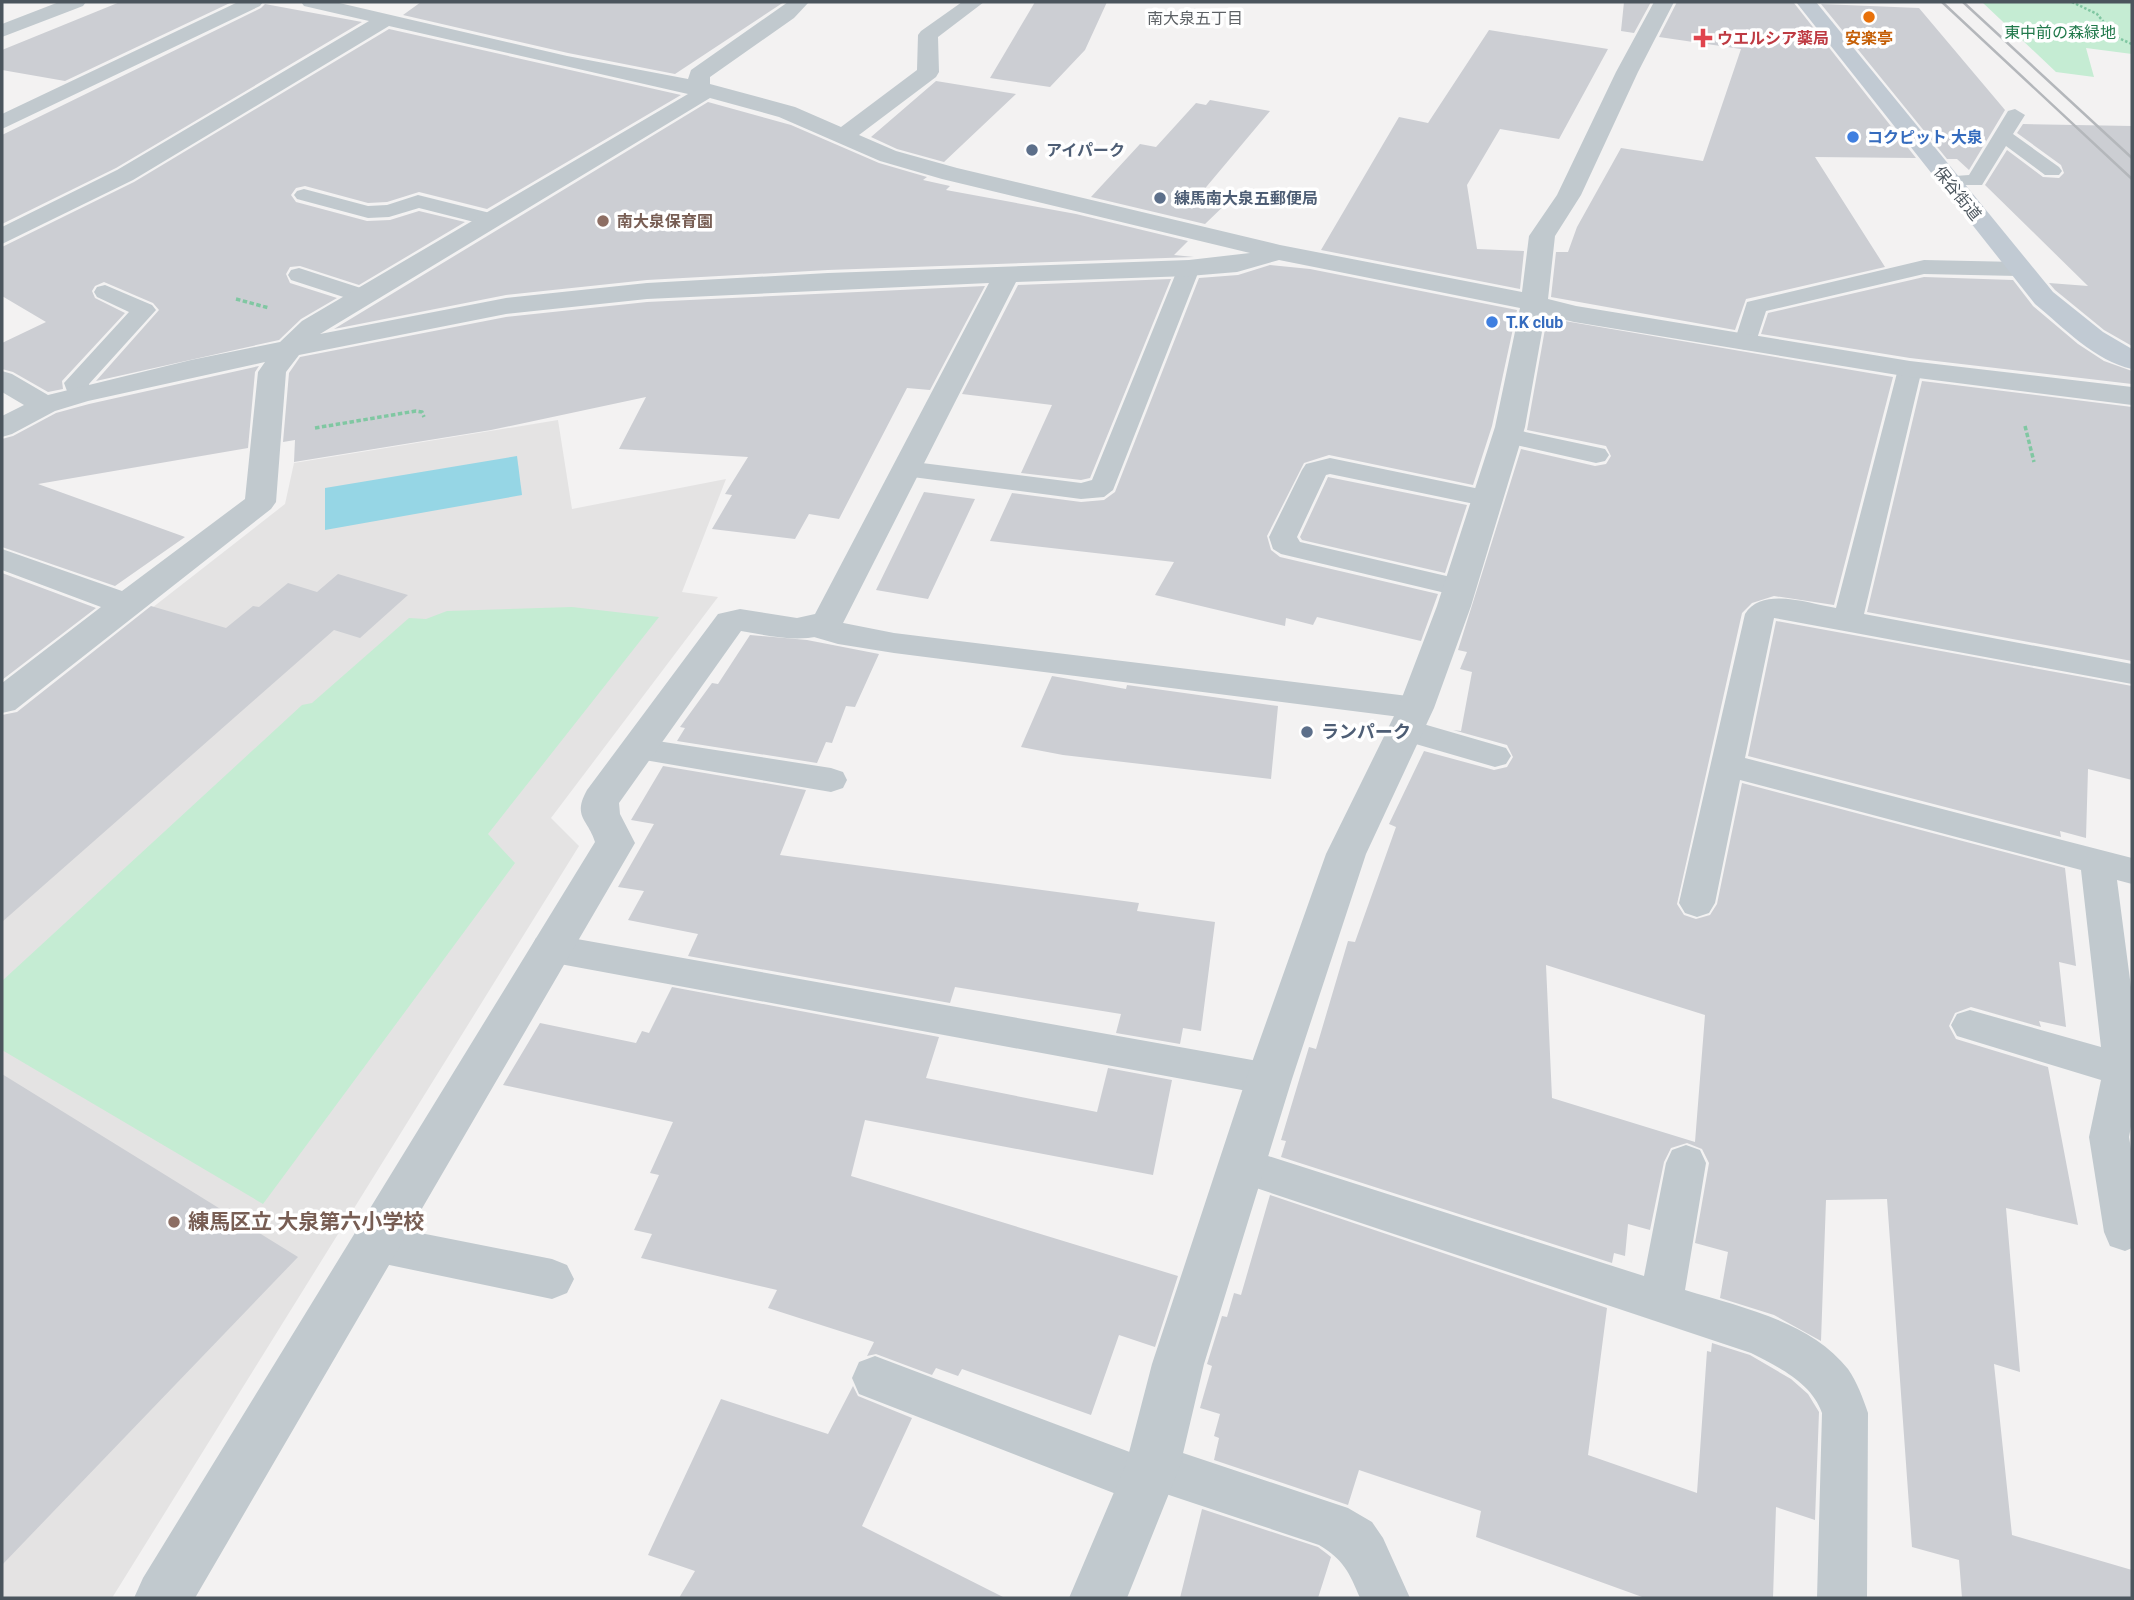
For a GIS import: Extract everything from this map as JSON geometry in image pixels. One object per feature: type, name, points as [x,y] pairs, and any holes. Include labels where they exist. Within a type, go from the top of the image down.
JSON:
[{"type":"main road","name":"保谷街道","points":[[1807,2],[2018,269],[2068,320],[2132,361]]},
{"type":"street","points":[[2,31],[20,15],[75,2]]},
{"type":"street","points":[[2,122],[253,2]]},
{"type":"street","points":[[311,2],[567,62],[699,88],[787,112],[888,156],[950,174],[1280,253],[1534,303],[1574,314],[1746,343],[1910,369],[2132,396]]},
{"type":"street","points":[[2,701],[260,502],[272,372],[289,348],[312,327],[699,97],[699,75],[787,14],[799,2]]},
{"type":"street","points":[[844,136],[928,72],[928,35],[974,2]]},
{"type":"street","points":[[1098,1598],[1150,1474],[1178,1364],[1269,1079],[1346,854],[1411,719],[1454,606],[1458,587],[1489,499],[1507,436],[1534,303],[1542,236],[1569,195],[1621,84],[1664,2]]},
{"type":"street","points":[[5,232],[125,176],[387,19]]},
{"type":"street","points":[[2,428],[45,405],[79,394],[289,348],[482,310],[575,298],[828,281],[1189,268],[1237,264],[1280,253]]},
{"type":"street","points":[[163,1598],[615,842],[614,833],[598,815],[597,808],[730,622],[740,620],[806,630],[818,628],[828,621],[1007,274]]},
{"type":"street","points":[[2,380],[45,405]]},
{"type":"street","points":[[2,559],[127,605]]},
{"type":"lane","points":[[1948,181],[1975,181],[2015,115]]},
{"type":"lane","points":[[2003,136],[2021,145],[2052,171]]},
{"type":"lane","points":[[304,195],[368,212],[389,211],[418,201],[490,220]]},
{"type":"lane","points":[[1746,343],[1755,307],[1924,267],[2018,269]]},
{"type":"lane","points":[[906,469],[1082,491],[1094,491],[1104,485],[1189,268]]},
{"type":"lane","points":[[299,275],[362,296]]},
{"type":"lane","points":[[79,394],[76,383],[144,310],[105,292]]},
{"type":"lane","points":[[1848,620],[1910,369]]},
{"type":"lane","points":[[1507,436],[1596,455]]},
{"type":"lane","points":[[1458,587],[1291,548],[1283,543],[1283,537],[1315,470],[1320,467],[1330,466],[1489,499]]},
{"type":"lane","points":[[1697,903],[1760,614],[1766,609],[1780,608],[1848,620],[2132,674]]},
{"type":"lane","points":[[818,628],[894,643],[1411,719],[1495,756]]},
{"type":"lane","points":[[638,750],[831,780]]},
{"type":"lane","points":[[1727,765],[2115,866],[2124,1096],[2109,1137],[2125,1232]]},
{"type":"lane","points":[[550,948],[1269,1079]]},
{"type":"lane","points":[[1970,1026],[2124,1096]]},
{"type":"lane","points":[[1661,1302],[1686,1163]]},
{"type":"lane","points":[[1243,1166],[1761,1335],[1797,1353],[1833,1383],[1842,1398],[1845,1413],[1842,1598]]},
{"type":"lane","points":[[375,1243],[552,1279]]},
{"type":"lane","points":[[875,1378],[1150,1474],[1331,1525],[1355,1539],[1366,1555],[1385,1598]]},
{"type":"path","points":[[2072,2],[2097,15],[2116,37],[2132,44]]},
{"type":"path","points":[[265,436],[416,411],[422,412],[424,417]]},
{"type":"shaded area","name":"練馬区立 大泉第六小学校","points":[[558,420],[572,509],[726,479],[682,592],[718,597],[551,818],[579,846],[112,1598],[2,1598],[2,725],[285,504],[294,463]]},
{"type":"green space","name":"東中前の森緑地","points":[[1982,2],[2132,2],[2132,54],[2086,48],[2094,77],[2056,72]]},
{"type":"green space","points":[[572,607],[659,617],[488,834],[515,863],[263,1204],[2,1050],[2,981],[302,705],[312,703],[409,618],[426,619],[447,611]]},
{"type":"water","points":[[517,456],[522,495],[325,530],[325,488]]},
{"type":"building","points":[[120,2],[232,2],[65,81],[2,70],[2,50]]},
{"type":"building","points":[[421,2],[784,2],[675,74],[568,53],[403,15]]},
{"type":"building","points":[[1035,2],[1107,2],[1085,50],[1050,87],[990,78]]},
{"type":"building","points":[[1624,2],[1651,2],[1634,33],[1621,31]]},
{"type":"building","points":[[1677,2],[1794,3],[1916,158],[1815,157],[1885,267],[1746,299],[1735,330],[1551,297],[1556,252],[1568,252],[1577,227],[1621,148],[1703,161],[1741,49],[1659,37]]},
{"type":"building","points":[[265,4],[362,22],[116,168],[2,224],[2,135]]},
{"type":"building","points":[[1821,4],[1919,8],[2005,110],[1969,170],[1957,159],[1947,159]]},
{"type":"building","points":[[389,29],[681,95],[487,209],[419,192],[387,202],[368,203],[305,186],[296,188],[291,195],[296,202],[367,221],[390,220],[419,211],[465,222],[359,285],[300,266],[290,267],[286,274],[290,283],[337,298],[301,319],[279,340],[96,381],[159,310],[153,303],[104,282],[95,286],[92,291],[95,298],[125,313],[62,381],[63,389],[48,392],[13,372],[2,369],[2,343],[46,322],[2,296],[2,247],[134,182]]},
{"type":"building","points":[[1489,30],[1608,49],[1559,139],[1500,129],[1467,185],[1477,249],[1524,251],[1520,289],[1321,250],[1399,117],[1428,123]]},
{"type":"building","points":[[936,81],[1016,94],[944,162],[897,149],[871,137]]},
{"type":"building","points":[[1210,100],[1270,111],[1202,192],[1231,199],[1205,224],[1091,197],[1140,144],[1156,147],[1196,103],[1206,105]]},
{"type":"building","points":[[708,102],[791,125],[879,163],[927,177],[923,180],[950,186],[946,190],[1076,214],[1188,241],[1174,255],[1194,257],[828,270],[647,280],[506,295],[334,329]]},
{"type":"building","points":[[2023,124],[2132,126],[2132,346],[2104,330],[2055,290],[2049,283],[2088,286],[1985,185],[2007,150],[2043,177],[2059,178],[2064,173],[2061,165],[2017,133]]},
{"type":"building","points":[[1270,265],[1310,269],[1517,310],[1492,426],[1473,485],[1329,455],[1304,463],[1267,536],[1271,550],[1280,557],[1438,594],[1421,641],[1317,617],[1313,625],[1286,618],[1285,626],[1155,595],[1174,562],[990,541],[1012,493],[1081,502],[1104,500],[1115,492],[1199,278],[1238,275]]},
{"type":"building","points":[[1924,277],[2013,280],[2033,306],[2078,344],[2104,361],[2132,371],[2132,384],[1910,358],[1761,334],[1768,313]]},
{"type":"building","points":[[1171,279],[1090,478],[1081,480],[1021,473],[1052,405],[962,394],[1018,285]]},
{"type":"building","points":[[985,286],[930,390],[907,388],[839,519],[809,514],[795,539],[712,529],[732,495],[725,494],[748,457],[619,449],[646,397],[491,430],[294,462],[295,440],[283,442],[289,373],[300,357],[506,317],[647,302]]},
{"type":"building","points":[[1547,318],[1893,377],[1834,605],[1774,596],[1752,603],[1742,613],[1677,904],[1684,915],[1696,919],[1710,915],[1717,904],[1742,783],[2065,868],[2076,966],[2059,962],[2066,1027],[2039,1021],[2041,1027],[1971,1007],[1955,1013],[1949,1026],[1956,1039],[2048,1067],[2078,1225],[2006,1208],[2020,1372],[1994,1364],[2012,1535],[2132,1570],[2132,1598],[1962,1598],[1959,1560],[1912,1547],[1887,1199],[1826,1200],[1821,1341],[1774,1315],[1720,1298],[1728,1252],[1695,1243],[1709,1163],[1702,1149],[1687,1143],[1671,1148],[1664,1162],[1650,1230],[1628,1224],[1625,1256],[1614,1253],[1612,1263],[1281,1157],[1286,1141],[1281,1140],[1309,1047],[1316,1049],[1348,941],[1355,942],[1396,827],[1389,824],[1424,751],[1494,770],[1507,767],[1513,757],[1507,745],[1453,730],[1461,731],[1472,672],[1460,669],[1467,652],[1458,650],[1521,449],[1595,466],[1606,464],[1611,456],[1606,446],[1527,430]],"holes":[[[1546,965],[1705,1015],[1695,1142],[1552,1098]]]},
{"type":"building","points":[[259,366],[255,372],[248,448],[38,484],[185,537],[115,586],[2,547],[2,439],[56,413]]},
{"type":"building","points":[[1922,381],[2132,407],[2132,661],[1867,612]]},
{"type":"building","points":[[1328,477],[1467,505],[1445,573],[1302,540],[1300,537]]},
{"type":"building","points":[[924,492],[975,499],[928,599],[876,590]]},
{"type":"building","points":[[2,573],[96,608],[2,680]]},
{"type":"building","points":[[338,574],[408,595],[360,638],[334,630],[2,922],[2,715],[17,712],[151,606],[226,628],[253,606],[259,607],[288,583],[317,592]]},
{"type":"building","points":[[1776,621],[2132,686],[2132,780],[2088,769],[2086,838],[2060,831],[2061,837],[1748,756]]},
{"type":"building","points":[[750,635],[807,640],[879,654],[855,707],[846,706],[832,743],[826,742],[817,763],[677,741],[685,728],[680,727],[712,683],[718,684]]},
{"type":"building","points":[[1052,676],[1126,689],[1127,685],[1278,706],[1271,779],[1063,755],[1021,747]]},
{"type":"building","points":[[663,766],[806,790],[780,855],[1139,903],[1137,911],[1215,922],[1201,1031],[1183,1028],[1180,1044],[1116,1033],[1121,1014],[955,987],[950,1003],[688,956],[698,934],[628,920],[644,891],[618,887],[654,824],[631,820]]},
{"type":"building","points":[[672,987],[939,1037],[926,1078],[1097,1112],[1108,1068],[1172,1080],[1153,1175],[865,1120],[851,1176],[1178,1276],[1155,1347],[1119,1335],[1091,1415],[962,1369],[958,1376],[936,1368],[932,1375],[876,1354],[867,1356],[874,1342],[768,1308],[777,1290],[641,1258],[652,1234],[634,1230],[659,1175],[650,1173],[673,1122],[503,1085],[540,1023],[636,1043],[642,1031],[649,1033]]},
{"type":"building","points":[[2,1074],[298,1257],[2,1565]]},
{"type":"building","points":[[1270,1195],[1607,1308],[1588,1455],[1697,1493],[1707,1351],[1711,1352],[1712,1343],[1750,1355],[1791,1379],[1808,1394],[1819,1412],[1815,1520],[1776,1507],[1773,1598],[1645,1598],[1476,1537],[1481,1511],[1359,1470],[1348,1505],[1214,1460],[1219,1438],[1214,1436],[1220,1414],[1200,1408],[1212,1366],[1207,1364],[1222,1316],[1227,1317],[1234,1293],[1241,1295]]},
{"type":"building","points":[[853,1386],[858,1396],[912,1418],[862,1526],[1005,1598],[679,1598],[695,1571],[648,1555],[721,1399],[828,1434]]},
{"type":"building","points":[[1202,1509],[1318,1547],[1326,1553],[1331,1557],[1318,1598],[1180,1598]]},
{"type":"railway","points":[[1942,2],[2132,179]]},
{"type":"railway","points":[[1963,2],[2132,158]]},
{"type":"place","name":"安楽亭","points":[[1869,17]]},
{"type":"place","name":"ウエルシア薬局","points":[[1703,38]]},
{"type":"place","name":"コクピット 大泉","points":[[1853,137]]},
{"type":"place","name":"アイパーク","points":[[1032,150]]},
{"type":"place","name":"練馬南大泉五郵便局","points":[[1160,198]]},
{"type":"place","name":"南大泉保育園","points":[[603,221]]},
{"type":"place","name":"T.K club","points":[[1492,322]]},
{"type":"place","name":"ランパーク","points":[[1307,732]]},
{"type":"place","name":"練馬区立 大泉第六小学校","points":[[174,1222]]},
{"type":"district","name":"南大泉五丁目","points":[[1195,18]]}]
